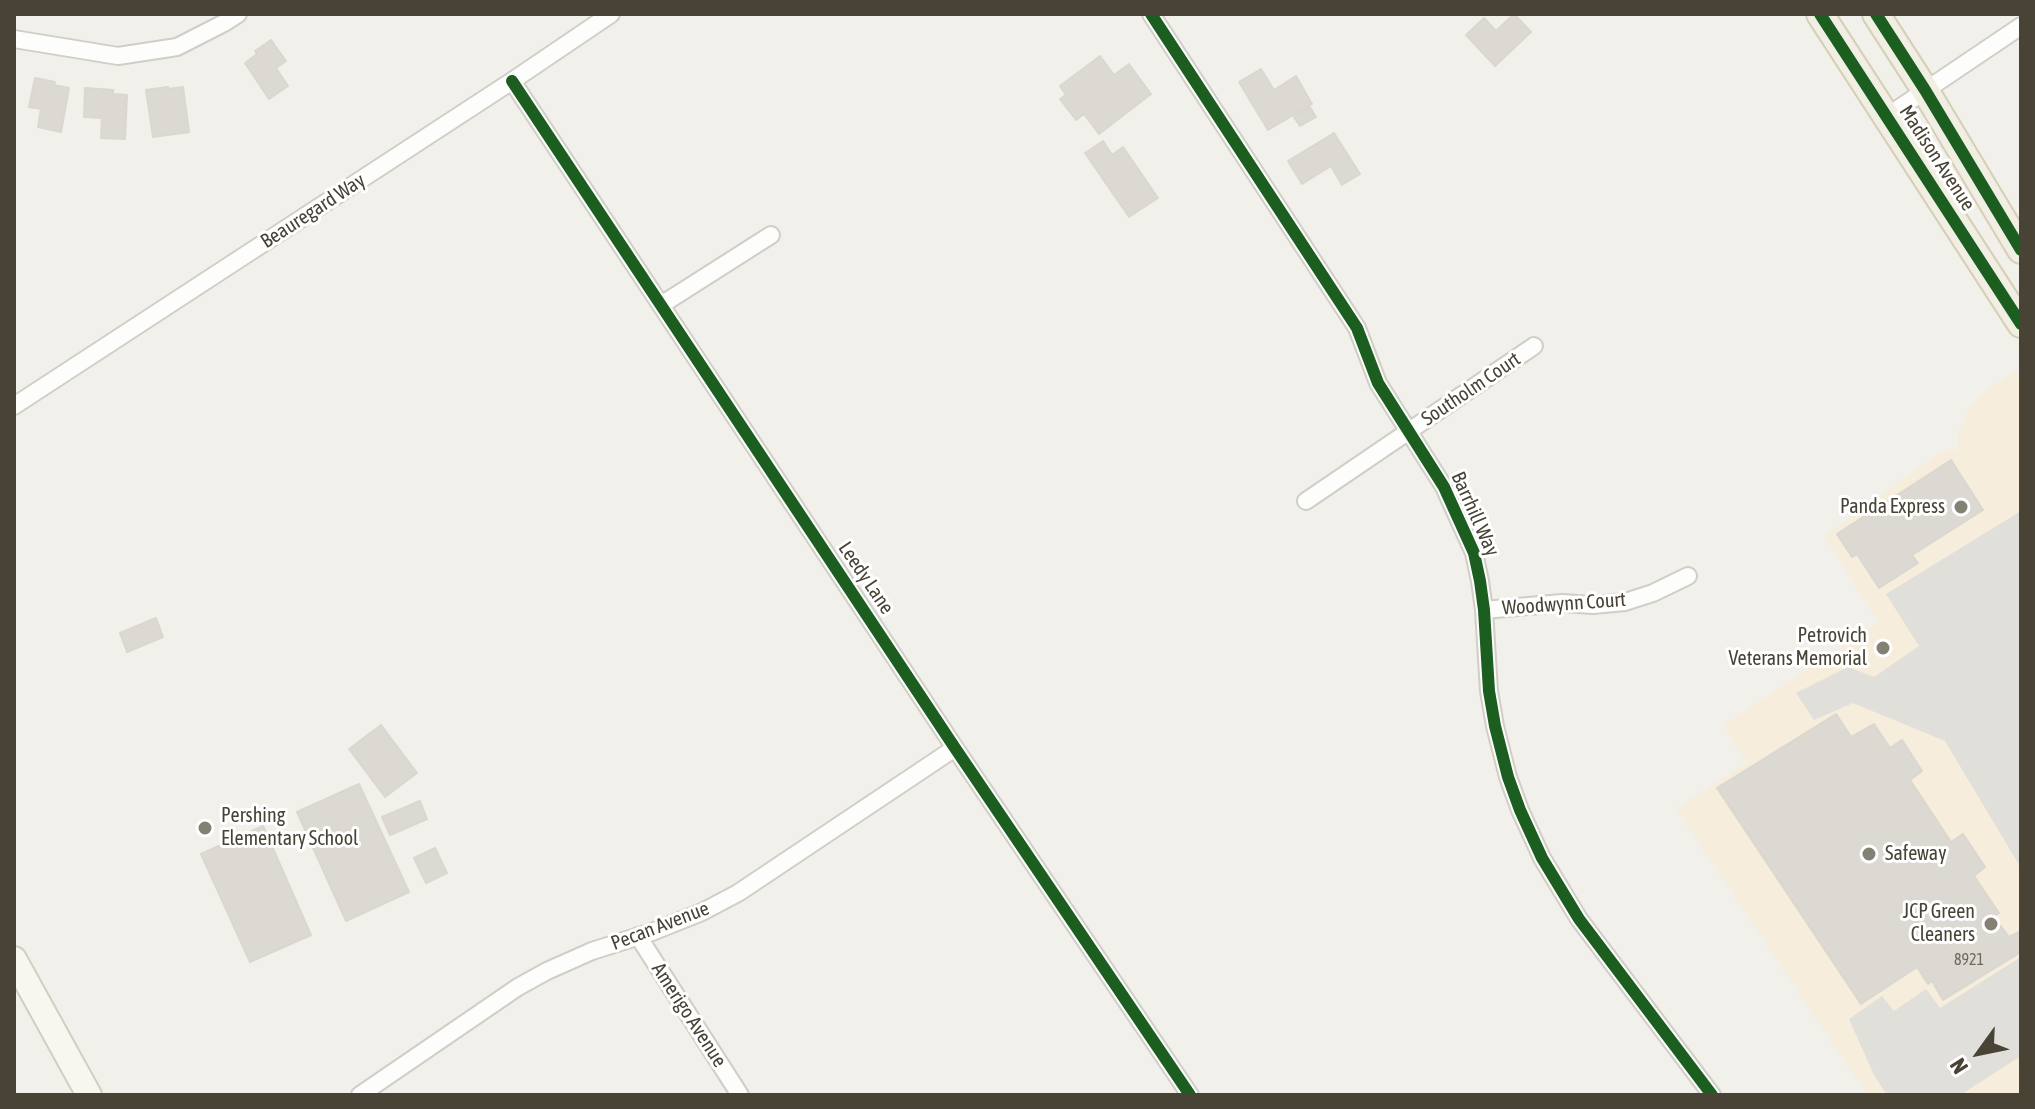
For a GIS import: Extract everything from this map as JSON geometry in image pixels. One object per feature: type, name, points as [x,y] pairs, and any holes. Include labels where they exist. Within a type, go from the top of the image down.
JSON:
[{"type":"main road","name":"Madison Avenue","points":[[1820,14],[2021,324]]},
{"type":"main road","name":"Madison Avenue","points":[[1876,14],[2021,250]]},
{"type":"street","points":[[14,39],[118,56],[177,47],[238,14]]},
{"type":"street","name":"Beauregard Way","points":[[14,406],[611,14]]},
{"type":"street","name":"Barrhill Way","points":[[1151,14],[1357,328],[1378,383],[1444,487],[1474,553],[1484,610],[1489,691],[1495,726],[1520,810],[1542,858],[1579,919],[1712,1095]]},
{"type":"street","points":[[1886,117],[2021,26]]},
{"type":"street","name":"Leedy Lane","points":[[512,81],[955,748],[1190,1095]]},
{"type":"street","points":[[661,305],[771,235]]},
{"type":"street","name":"Southolm Court","points":[[1306,501],[1534,346]]},
{"type":"street","name":"Woodwynn Court","points":[[1484,610],[1562,603],[1593,605],[1625,602],[1688,576]]},
{"type":"street","name":"Pecan Avenue","points":[[360,1095],[385,1088],[518,987],[547,971],[592,951],[702,912],[738,893],[955,748]]},
{"type":"street","name":"Amerigo Avenue","points":[[638,936],[740,1095]]},
{"type":"street","points":[[14,959],[89,1095]]},
{"type":"shaded area","points":[[2017,371],[2021,377],[2021,1095],[1867,1095],[1676,809],[1746,763],[1723,725],[1879,622],[1824,536],[1942,451],[1958,450],[1959,431],[1968,410],[1982,393]]},
{"type":"shaded area","points":[[2021,511],[2021,868],[1945,741],[1853,703],[1814,720],[1796,693],[1848,667],[1874,677],[1919,646],[1886,594]]},
{"type":"shaded area","points":[[2021,957],[2021,1056],[1960,1095],[1887,1095],[1874,1075],[1849,1019],[1882,996],[1894,1011],[1926,989],[1940,1008]]},
{"type":"building","points":[[1514,14],[1531,32],[1495,66],[1466,35],[1484,18],[1496,31]]},
{"type":"building","points":[[271,40],[286,61],[276,68],[288,86],[269,99],[245,63]]},
{"type":"building","points":[[1100,56],[1114,75],[1129,64],[1151,94],[1099,134],[1084,114],[1076,120],[1060,99],[1066,95],[1060,86]]},
{"type":"building","points":[[1261,69],[1274,90],[1296,76],[1312,104],[1268,130],[1239,82]]},
{"type":"building","points":[[35,78],[69,88],[61,132],[38,127],[41,109],[29,107]]},
{"type":"building","points":[[183,87],[189,132],[153,137],[146,90]]},
{"type":"building","points":[[85,88],[113,90],[113,94],[127,95],[125,139],[101,138],[102,118],[84,117]]},
{"type":"building","points":[[1310,107],[1316,117],[1300,126],[1294,117]]},
{"type":"building","points":[[1334,133],[1360,174],[1342,185],[1331,166],[1302,184],[1288,161]]},
{"type":"building","points":[[1103,141],[1112,155],[1123,147],[1158,198],[1129,217],[1085,153]]},
{"type":"building","points":[[1951,460],[1983,510],[1912,555],[1918,563],[1879,588],[1857,554],[1852,557],[1837,534]]},
{"type":"building","points":[[156,618],[163,637],[127,652],[120,633]]},
{"type":"building","name":"Safeway","points":[[1836,714],[1851,737],[1874,724],[1890,748],[1902,740],[1922,771],[1910,780],[1951,842],[1963,834],[1985,867],[1974,876],[1999,913],[1861,1004],[1717,788]]},
{"type":"building","points":[[381,725],[417,773],[385,797],[349,749]]},
{"type":"building","points":[[359,784],[409,892],[346,921],[297,812]]},
{"type":"building","points":[[420,801],[427,819],[390,835],[382,817]]},
{"type":"building","points":[[263,826],[311,935],[250,962],[201,854]]},
{"type":"building","points":[[435,848],[447,873],[426,883],[414,858]]},
{"type":"building","points":[[1994,917],[2009,937],[2021,931],[2021,952],[1943,1000],[1932,981],[1928,984],[1917,967]]},
{"type":"cycle path","points":[[1151,14],[1357,328],[1378,383],[1444,487],[1474,553],[1484,610],[1489,691],[1495,726],[1520,810],[1542,858],[1579,919],[1712,1095]]},
{"type":"cycle path","points":[[1820,14],[2021,324]]},
{"type":"cycle path","points":[[1876,14],[2021,250]]},
{"type":"cycle path","points":[[512,81],[955,748],[1190,1095]]},
{"type":"place","name":"Panda Express","points":[[1961,507]]},
{"type":"place","name":"Petrovich Veterans Memorial","points":[[1883,648]]},
{"type":"place","name":"Pershing Elementary School","points":[[205,828]]},
{"type":"place","name":"Safeway","points":[[1869,854]]},
{"type":"place","name":"JCP Green Cleaners","points":[[1991,924]]}]
